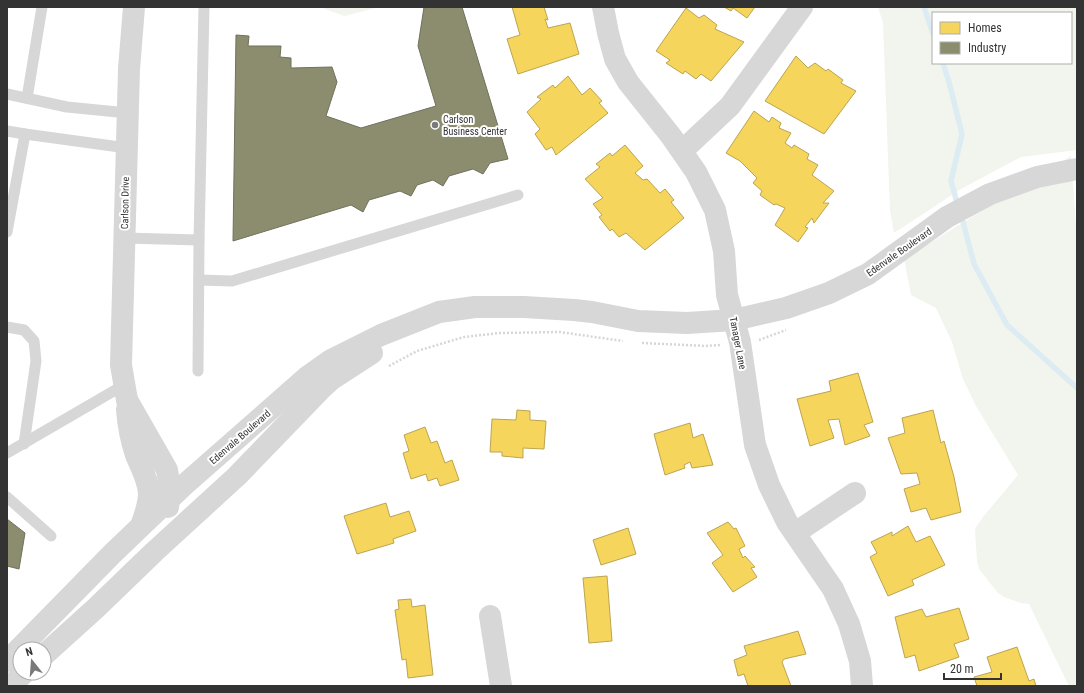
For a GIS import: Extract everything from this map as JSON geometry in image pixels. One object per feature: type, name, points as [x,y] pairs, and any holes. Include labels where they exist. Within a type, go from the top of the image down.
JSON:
[{"type":"street","name":"Carlson Drive","points":[[134,7],[128,113],[121,365],[130,435],[136,455],[143,468],[149,492],[147,508],[141,526]]},
{"type":"street","name":"Tanager Lane","points":[[603,7],[615,59],[628,82],[682,151],[696,172],[715,210],[724,251],[727,295],[734,320],[749,342],[748,404],[755,445],[769,485],[787,522],[833,589],[849,624],[860,661],[862,686]]},
{"type":"street","points":[[682,151],[730,106],[802,7]]},
{"type":"street","name":"Edenvale Boulevard","points":[[7,661],[141,526],[307,377],[336,357],[381,335],[439,312],[475,307],[524,307],[592,312],[638,321],[687,323],[734,320],[786,308],[829,293],[868,274],[947,217],[990,194],[1037,177],[1077,169]]},
{"type":"street","name":"Edenvale Boulevard","points":[[52,648],[237,476],[332,379],[380,348],[427,330],[524,307]]},
{"type":"street","points":[[125,392],[167,470],[170,480],[165,528],[154,552]]},
{"type":"street","points":[[795,533],[855,493]]},
{"type":"street","points":[[490,616],[501,686]]},
{"type":"lane","points":[[27,98],[42,7]]},
{"type":"lane","points":[[198,371],[204,7]]},
{"type":"lane","points":[[7,94],[67,106],[128,113]]},
{"type":"lane","points":[[7,131],[127,148]]},
{"type":"lane","points":[[7,232],[25,134]]},
{"type":"lane","points":[[199,280],[232,281],[518,195]]},
{"type":"lane","points":[[124,238],[199,240]]},
{"type":"lane","points":[[7,327],[24,330],[34,342],[36,361],[24,444]]},
{"type":"lane","points":[[7,454],[125,392]]},
{"type":"lane","points":[[7,497],[51,536]]},
{"type":"path","points":[[385,369],[418,351],[464,337],[500,333],[560,332],[625,341]]},
{"type":"path","points":[[640,343],[706,346],[749,342]]},
{"type":"shaded area","points":[[320,7],[380,7],[344,16]]},
{"type":"shaded area","points":[[878,7],[1077,7],[1077,150],[1021,157],[961,189],[894,233],[890,210],[883,23]]},
{"type":"shaded area","points":[[1071,156],[1077,239],[1077,686],[1069,686],[1029,604],[1004,597],[998,593],[979,569],[975,529],[983,517],[1018,475],[976,406],[963,379],[952,342],[936,308],[911,295],[904,259]]},
{"type":"building: Homes","points":[[512,7],[544,7],[548,20],[545,19],[548,28],[570,23],[579,54],[518,74],[507,39],[520,35]]},
{"type":"building: Homes","points":[[724,7],[755,7],[747,18],[733,8],[731,11]]},
{"type":"building: Homes","points":[[686,8],[699,18],[704,15],[717,25],[715,29],[744,42],[711,81],[701,74],[696,79],[685,71],[683,74],[666,63],[670,60],[656,51]]},
{"type":"building: Homes","points":[[796,56],[808,68],[815,63],[826,71],[828,69],[843,80],[841,83],[856,91],[824,134],[765,101]]},
{"type":"building: Homes","points":[[568,76],[582,95],[590,88],[602,101],[599,103],[608,113],[556,155],[552,147],[546,150],[535,134],[540,129],[527,112],[541,99],[537,97],[553,85],[555,88]]},
{"type":"building: Homes","points":[[754,111],[769,122],[772,117],[781,123],[779,128],[791,133],[785,143],[792,148],[794,145],[809,154],[807,159],[818,165],[812,175],[834,191],[823,203],[829,203],[814,223],[812,218],[805,227],[808,228],[798,242],[775,225],[785,208],[776,204],[774,205],[760,195],[762,191],[753,183],[757,178],[740,161],[726,153]]},
{"type":"building: Homes","points":[[625,145],[643,166],[635,173],[643,180],[647,179],[660,193],[665,189],[674,200],[671,202],[684,218],[645,250],[626,233],[619,237],[612,229],[610,231],[599,217],[602,215],[593,204],[603,198],[585,179],[600,167],[596,164],[610,153],[612,156]]},
{"type":"building: Homes","points":[[858,373],[873,422],[864,425],[870,436],[845,445],[839,419],[828,420],[834,438],[810,446],[797,399],[831,391],[829,381]]},
{"type":"building: Homes","points":[[517,410],[530,411],[530,420],[546,421],[544,449],[523,448],[523,458],[502,456],[502,452],[490,452],[492,419],[516,420]]},
{"type":"building: Homes","points":[[933,410],[941,443],[944,441],[954,477],[961,512],[931,520],[926,508],[911,512],[904,489],[920,484],[917,473],[901,474],[888,438],[905,433],[902,418]]},
{"type":"building: Homes","points":[[690,423],[693,438],[703,434],[713,465],[692,468],[690,462],[684,465],[685,468],[665,475],[654,434]]},
{"type":"building: Homes","points":[[425,427],[431,443],[437,441],[445,463],[452,460],[459,480],[440,486],[437,478],[428,481],[426,474],[411,479],[403,453],[409,451],[404,435]]},
{"type":"building: Homes","points":[[386,503],[390,517],[409,511],[416,531],[393,539],[394,543],[357,554],[344,516]]},
{"type":"building: Homes","points":[[728,522],[734,529],[736,528],[745,546],[739,549],[743,558],[745,556],[755,567],[751,568],[757,577],[733,592],[712,563],[723,555],[707,533]]},
{"type":"building: Homes","points":[[908,526],[916,542],[930,536],[945,565],[912,580],[914,585],[888,596],[870,557],[877,553],[871,542],[892,532],[892,536]]},
{"type":"building: Homes","points":[[628,528],[636,554],[601,565],[593,540]]},
{"type":"building: Homes","points":[[607,576],[612,641],[589,643],[583,578]]},
{"type":"building: Homes","points":[[411,599],[412,607],[425,605],[433,675],[408,678],[406,659],[402,660],[395,610],[399,609],[398,600]]},
{"type":"building: Homes","points":[[959,608],[969,639],[954,644],[959,657],[919,671],[915,655],[905,658],[895,617],[922,609],[926,617]]},
{"type":"building: Homes","points":[[798,631],[806,654],[784,659],[782,662],[791,686],[748,686],[744,674],[738,676],[734,660],[747,655],[744,646]]},
{"type":"building: Homes","points":[[1017,647],[1029,681],[1034,679],[1036,686],[977,686],[974,677],[992,672],[987,657]]},
{"type":"building: Industry","name":"Carlson Business Center","points":[[424,7],[462,7],[508,159],[490,163],[483,174],[473,169],[449,176],[443,186],[433,180],[417,185],[411,196],[400,191],[369,200],[363,212],[351,205],[233,241],[236,35],[249,36],[248,46],[281,46],[280,57],[291,58],[291,68],[332,67],[337,82],[326,116],[361,128],[436,106],[418,46]]},
{"type":"building: Industry","points":[[7,519],[25,533],[19,569],[7,566]]},
{"type":"waterway","points":[[924,7],[932,31]]},
{"type":"waterway","points":[[943,64],[962,134],[951,181],[958,206]]},
{"type":"waterway","points":[[961,214],[974,264],[1007,325],[1077,388]]},
{"type":"place","name":"Carlson Business Center","points":[[435,125]]}]
